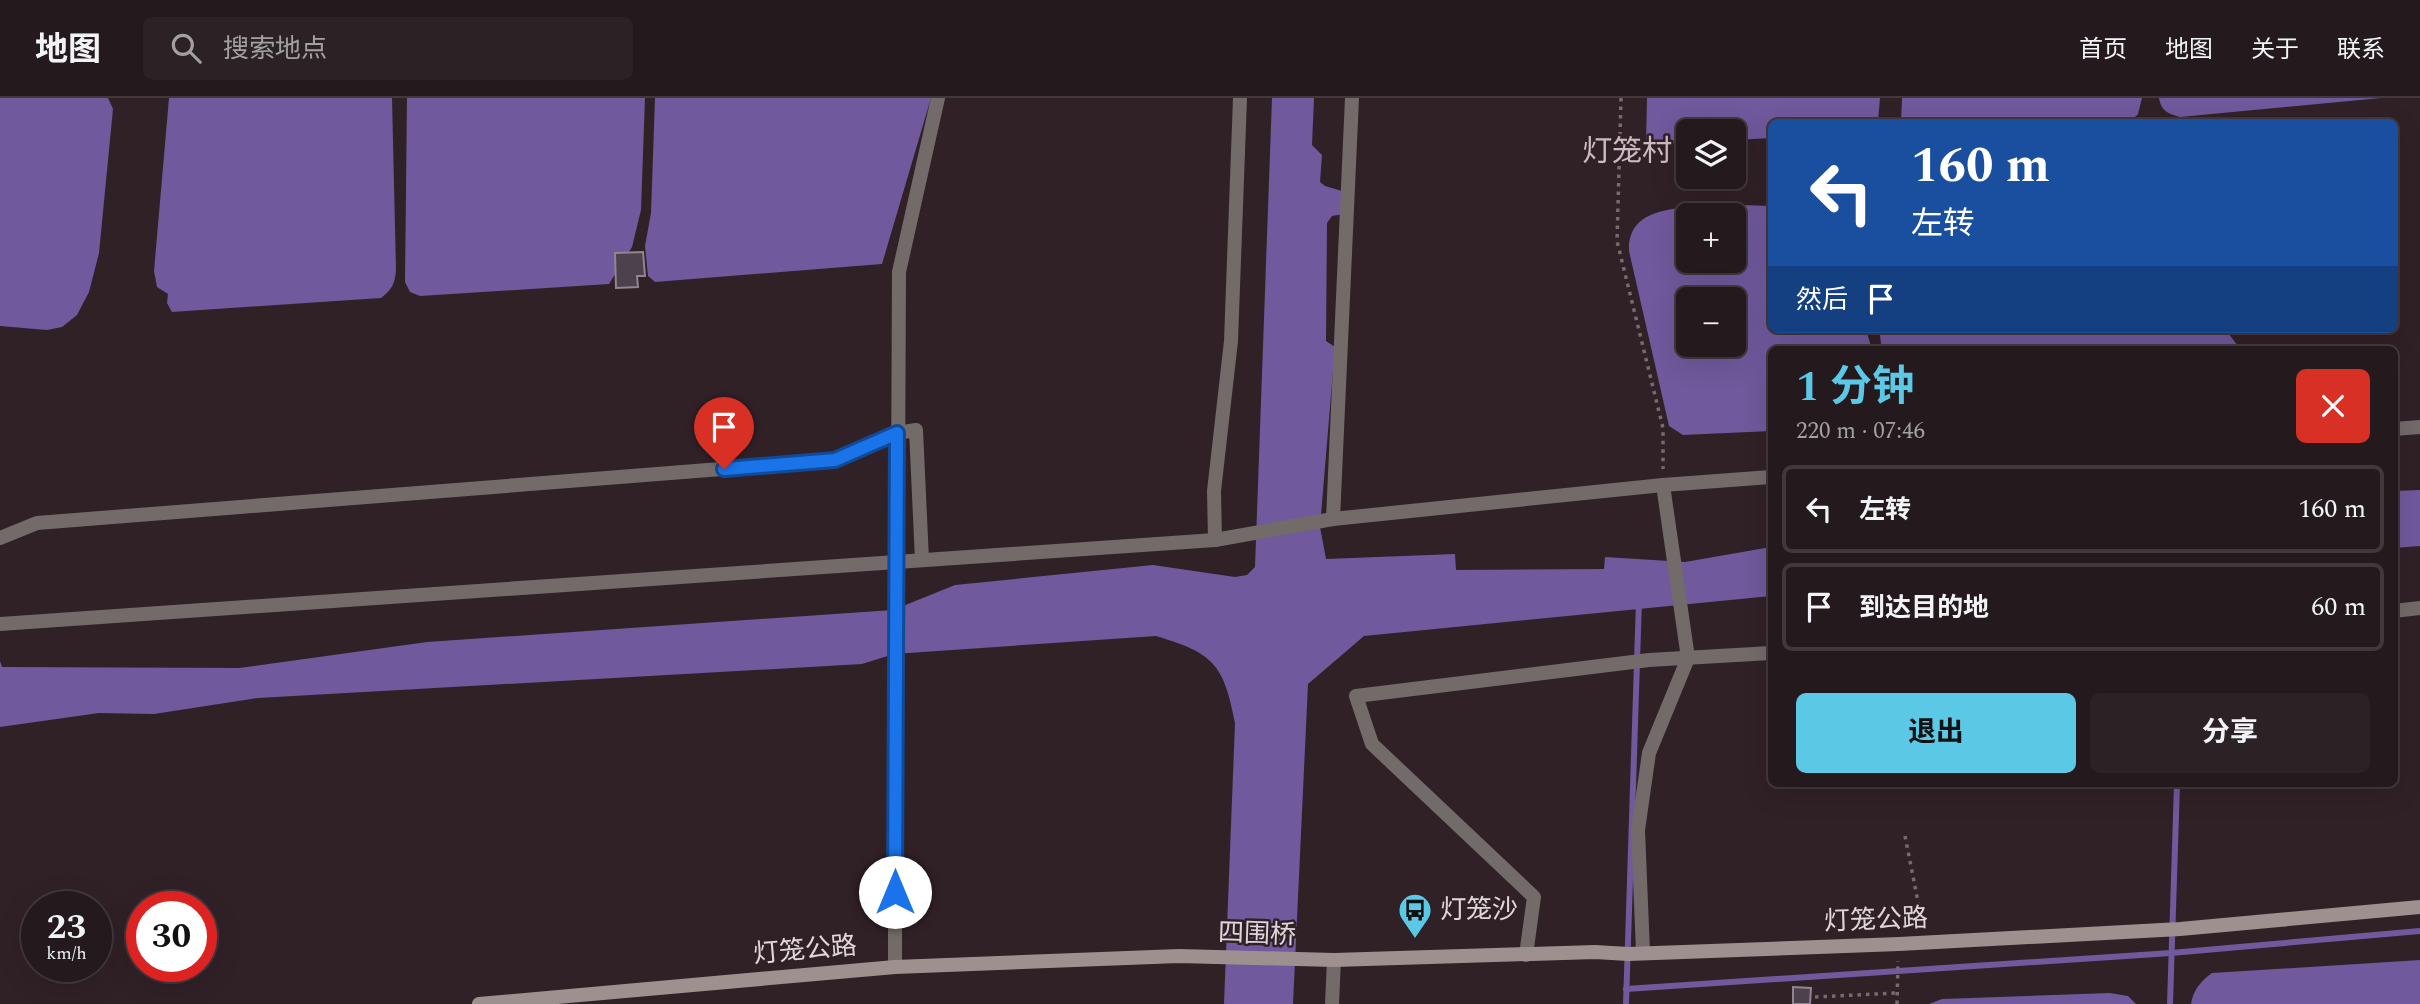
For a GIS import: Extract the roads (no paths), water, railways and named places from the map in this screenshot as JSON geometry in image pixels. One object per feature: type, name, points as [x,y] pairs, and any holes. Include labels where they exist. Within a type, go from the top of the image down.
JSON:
[{"type":"street","points":[[895,967],[899,272],[939,98]]},
{"type":"street","points":[[1215,540],[1214,491],[1231,341],[1240,98]]},
{"type":"street","points":[[1333,519],[1352,98]]},
{"type":"street","points":[[2398,429],[2420,427]]},
{"type":"street","points":[[0,538],[37,523],[835,460],[897,433],[916,430],[922,560]]},
{"type":"street","points":[[0,624],[1215,540],[1333,519],[1664,485],[1768,477]]},
{"type":"street","points":[[1635,953],[1637,830],[1649,753],[1688,658],[1664,485]]},
{"type":"street","points":[[2398,611],[2420,608]]},
{"type":"street","points":[[1526,955],[1534,897],[1372,744],[1356,696],[1649,660],[1768,653]]},
{"type":"street","name":"灯笼公路","points":[[1334,960],[1635,953],[1926,942],[2180,929],[2420,907]]},
{"type":"street","name":"灯笼公路","points":[[479,1004],[895,967],[1179,956]]},
{"type":"street","name":"四围桥","points":[[1179,956],[1334,960]]},
{"type":"street","points":[[1332,1004],[1334,960]]},
{"type":"waterway","points":[[1626,1004],[1639,600]]},
{"type":"waterway","points":[[2170,1004],[2177,787]]},
{"type":"waterway","points":[[1626,989],[2171,953],[2420,931]]},
{"type":"place","name":"灯笼沙","points":[[1415,940]]},
{"type":"district","name":"灯笼村","points":[[1627,152]]}]
